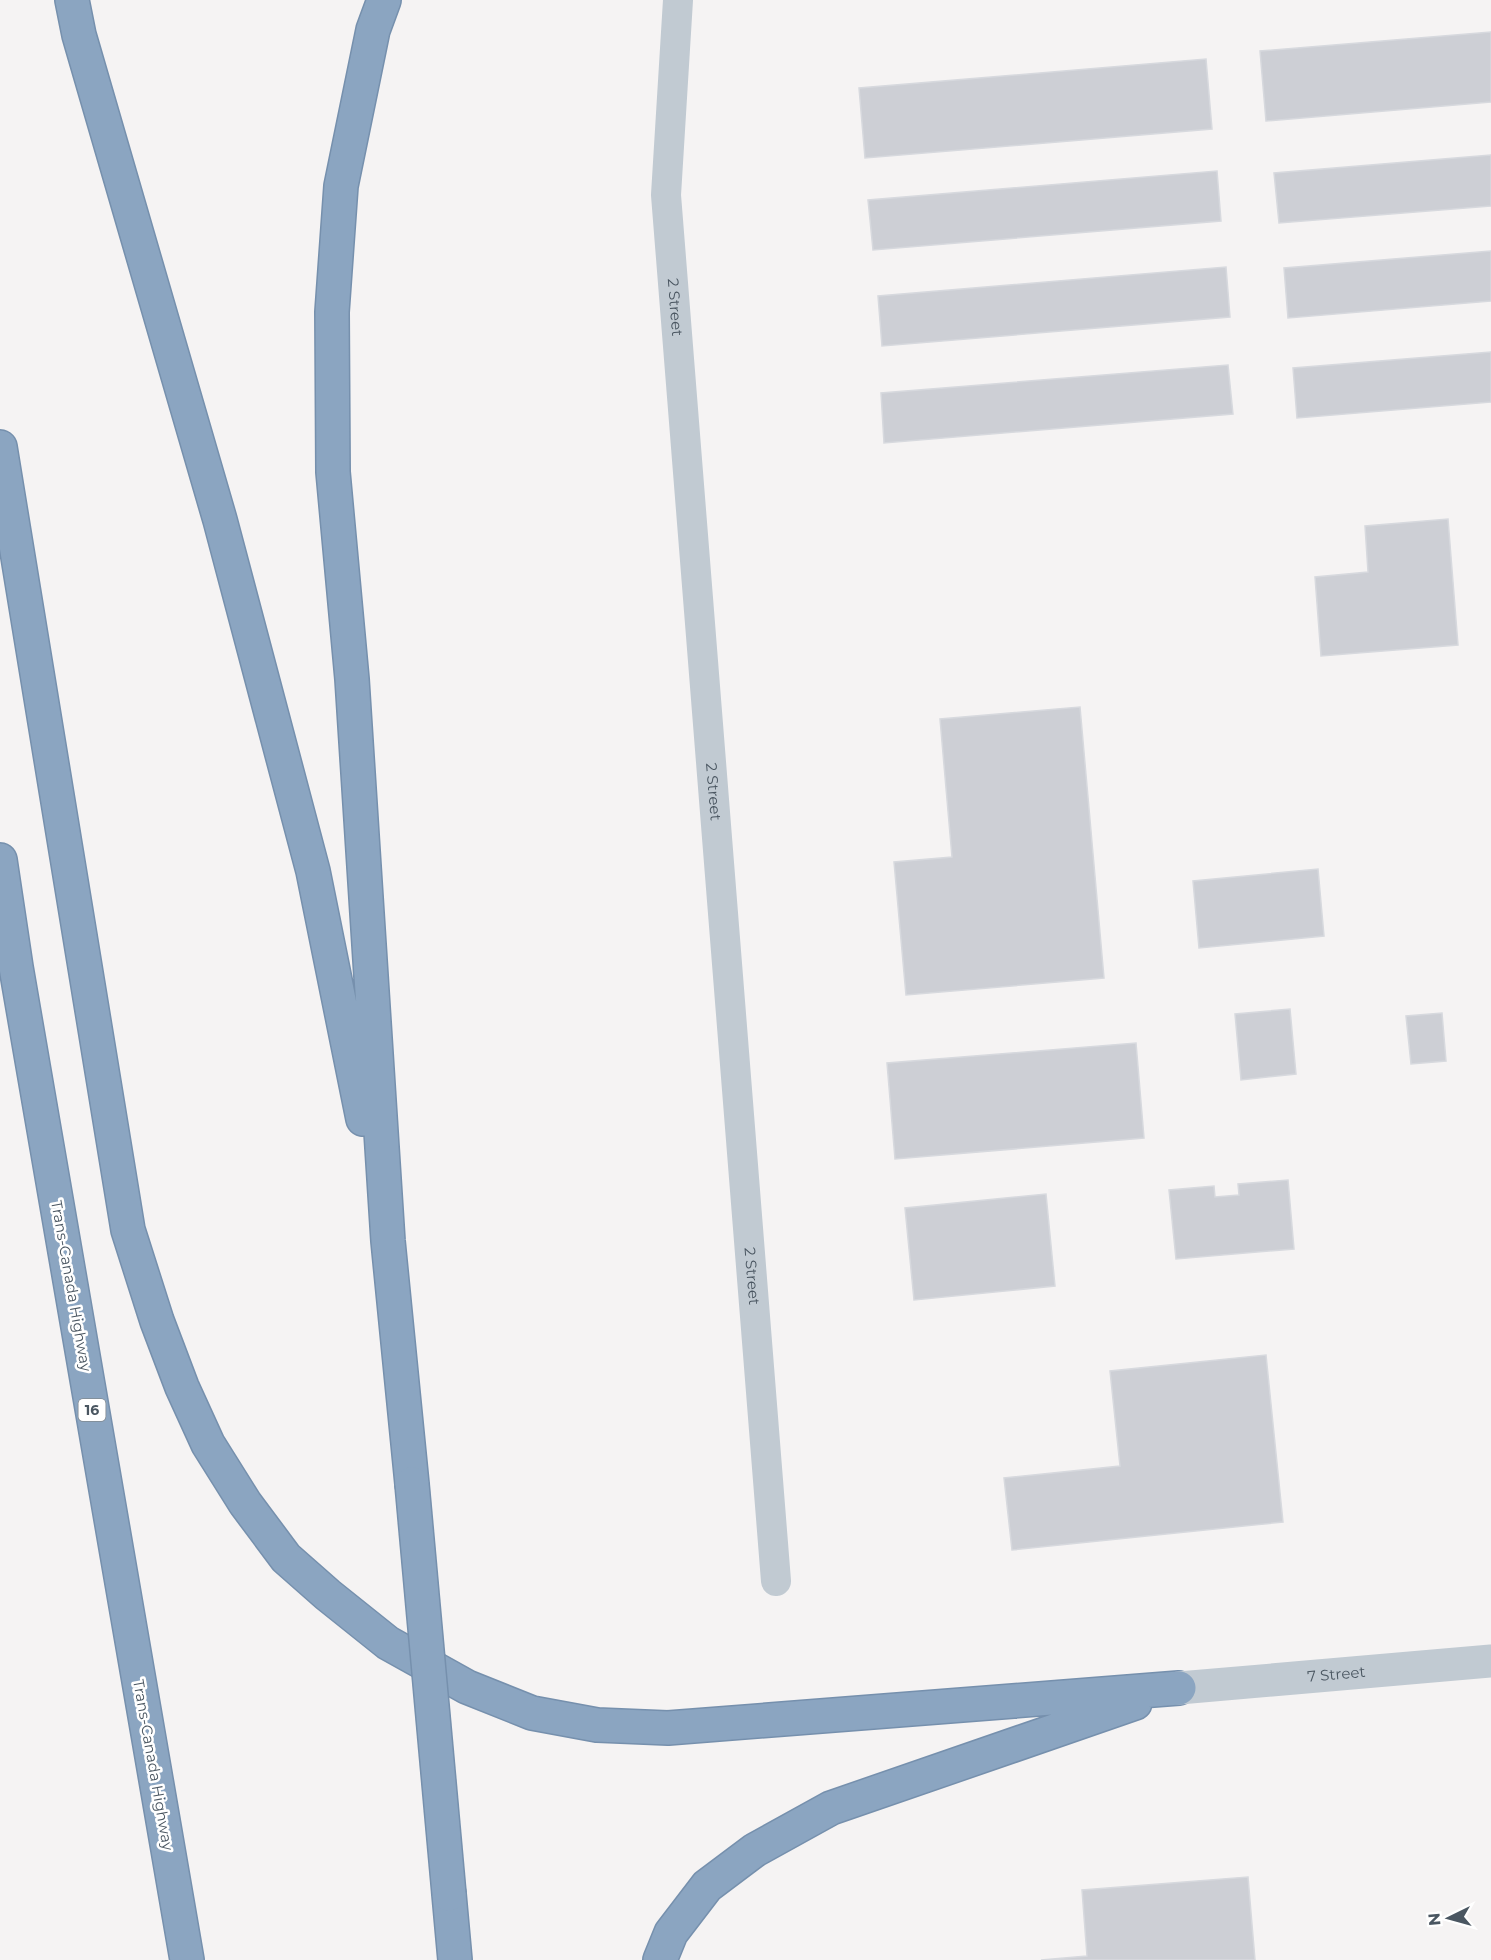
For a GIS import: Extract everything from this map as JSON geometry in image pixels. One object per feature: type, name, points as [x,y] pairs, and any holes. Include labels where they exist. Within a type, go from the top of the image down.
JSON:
[{"type":"highway","points":[[72,0],[79,35],[220,520],[313,871],[388,1241]]},
{"type":"highway","points":[[384,0],[373,30],[341,186],[332,312],[333,472],[352,679],[388,1241],[454,1960]]},
{"type":"highway","points":[[0,447],[128,1230],[156,1321],[182,1388],[208,1444],[245,1503],[286,1558],[388,1643],[467,1688],[532,1713],[597,1725],[668,1728],[1179,1688]]},
{"type":"highway","name":"Trans-Canada Highway","points":[[0,860],[16,967],[187,1960]]},
{"type":"highway","points":[[660,1960],[671,1933],[707,1886],[755,1850],[831,1808],[1179,1688]]},
{"type":"street","name":"2 Street","points":[[678,0],[666,195],[776,1581]]},
{"type":"street","name":"7 Street","points":[[1179,1688],[1491,1661]]},
{"type":"building","points":[[1491,32],[1491,102],[1266,121],[1260,51]]},
{"type":"building","points":[[1206,59],[1212,129],[865,158],[859,88]]},
{"type":"building","points":[[1491,155],[1491,206],[1279,223],[1274,173]]},
{"type":"building","points":[[1217,171],[1221,221],[873,250],[868,200]]},
{"type":"building","points":[[1491,251],[1491,301],[1288,318],[1284,268]]},
{"type":"building","points":[[1226,267],[1230,317],[882,346],[878,296]]},
{"type":"building","points":[[1491,352],[1491,402],[1297,418],[1293,368]]},
{"type":"building","points":[[1228,365],[1233,414],[884,443],[881,393]]},
{"type":"building","points":[[1448,519],[1458,645],[1321,656],[1315,577],[1368,572],[1365,526]]},
{"type":"building","points":[[1080,707],[1104,978],[906,995],[894,862],[952,857],[940,719]]},
{"type":"building","points":[[1318,869],[1324,936],[1199,948],[1193,881]]},
{"type":"building","points":[[1290,1009],[1296,1074],[1241,1080],[1235,1014]]},
{"type":"building","points":[[1442,1013],[1446,1061],[1411,1064],[1406,1016]]},
{"type":"building","points":[[1136,1043],[1144,1138],[895,1159],[887,1063]]},
{"type":"building","points":[[1288,1180],[1294,1249],[1176,1259],[1169,1190],[1214,1186],[1215,1197],[1239,1195],[1238,1184]]},
{"type":"building","points":[[1046,1194],[1055,1286],[914,1300],[905,1208]]},
{"type":"building","points":[[1266,1355],[1283,1522],[1012,1550],[1004,1478],[1120,1466],[1110,1371]]},
{"type":"building","points":[[1248,1877],[1255,1960],[1041,1960],[1087,1956],[1082,1890]]}]
